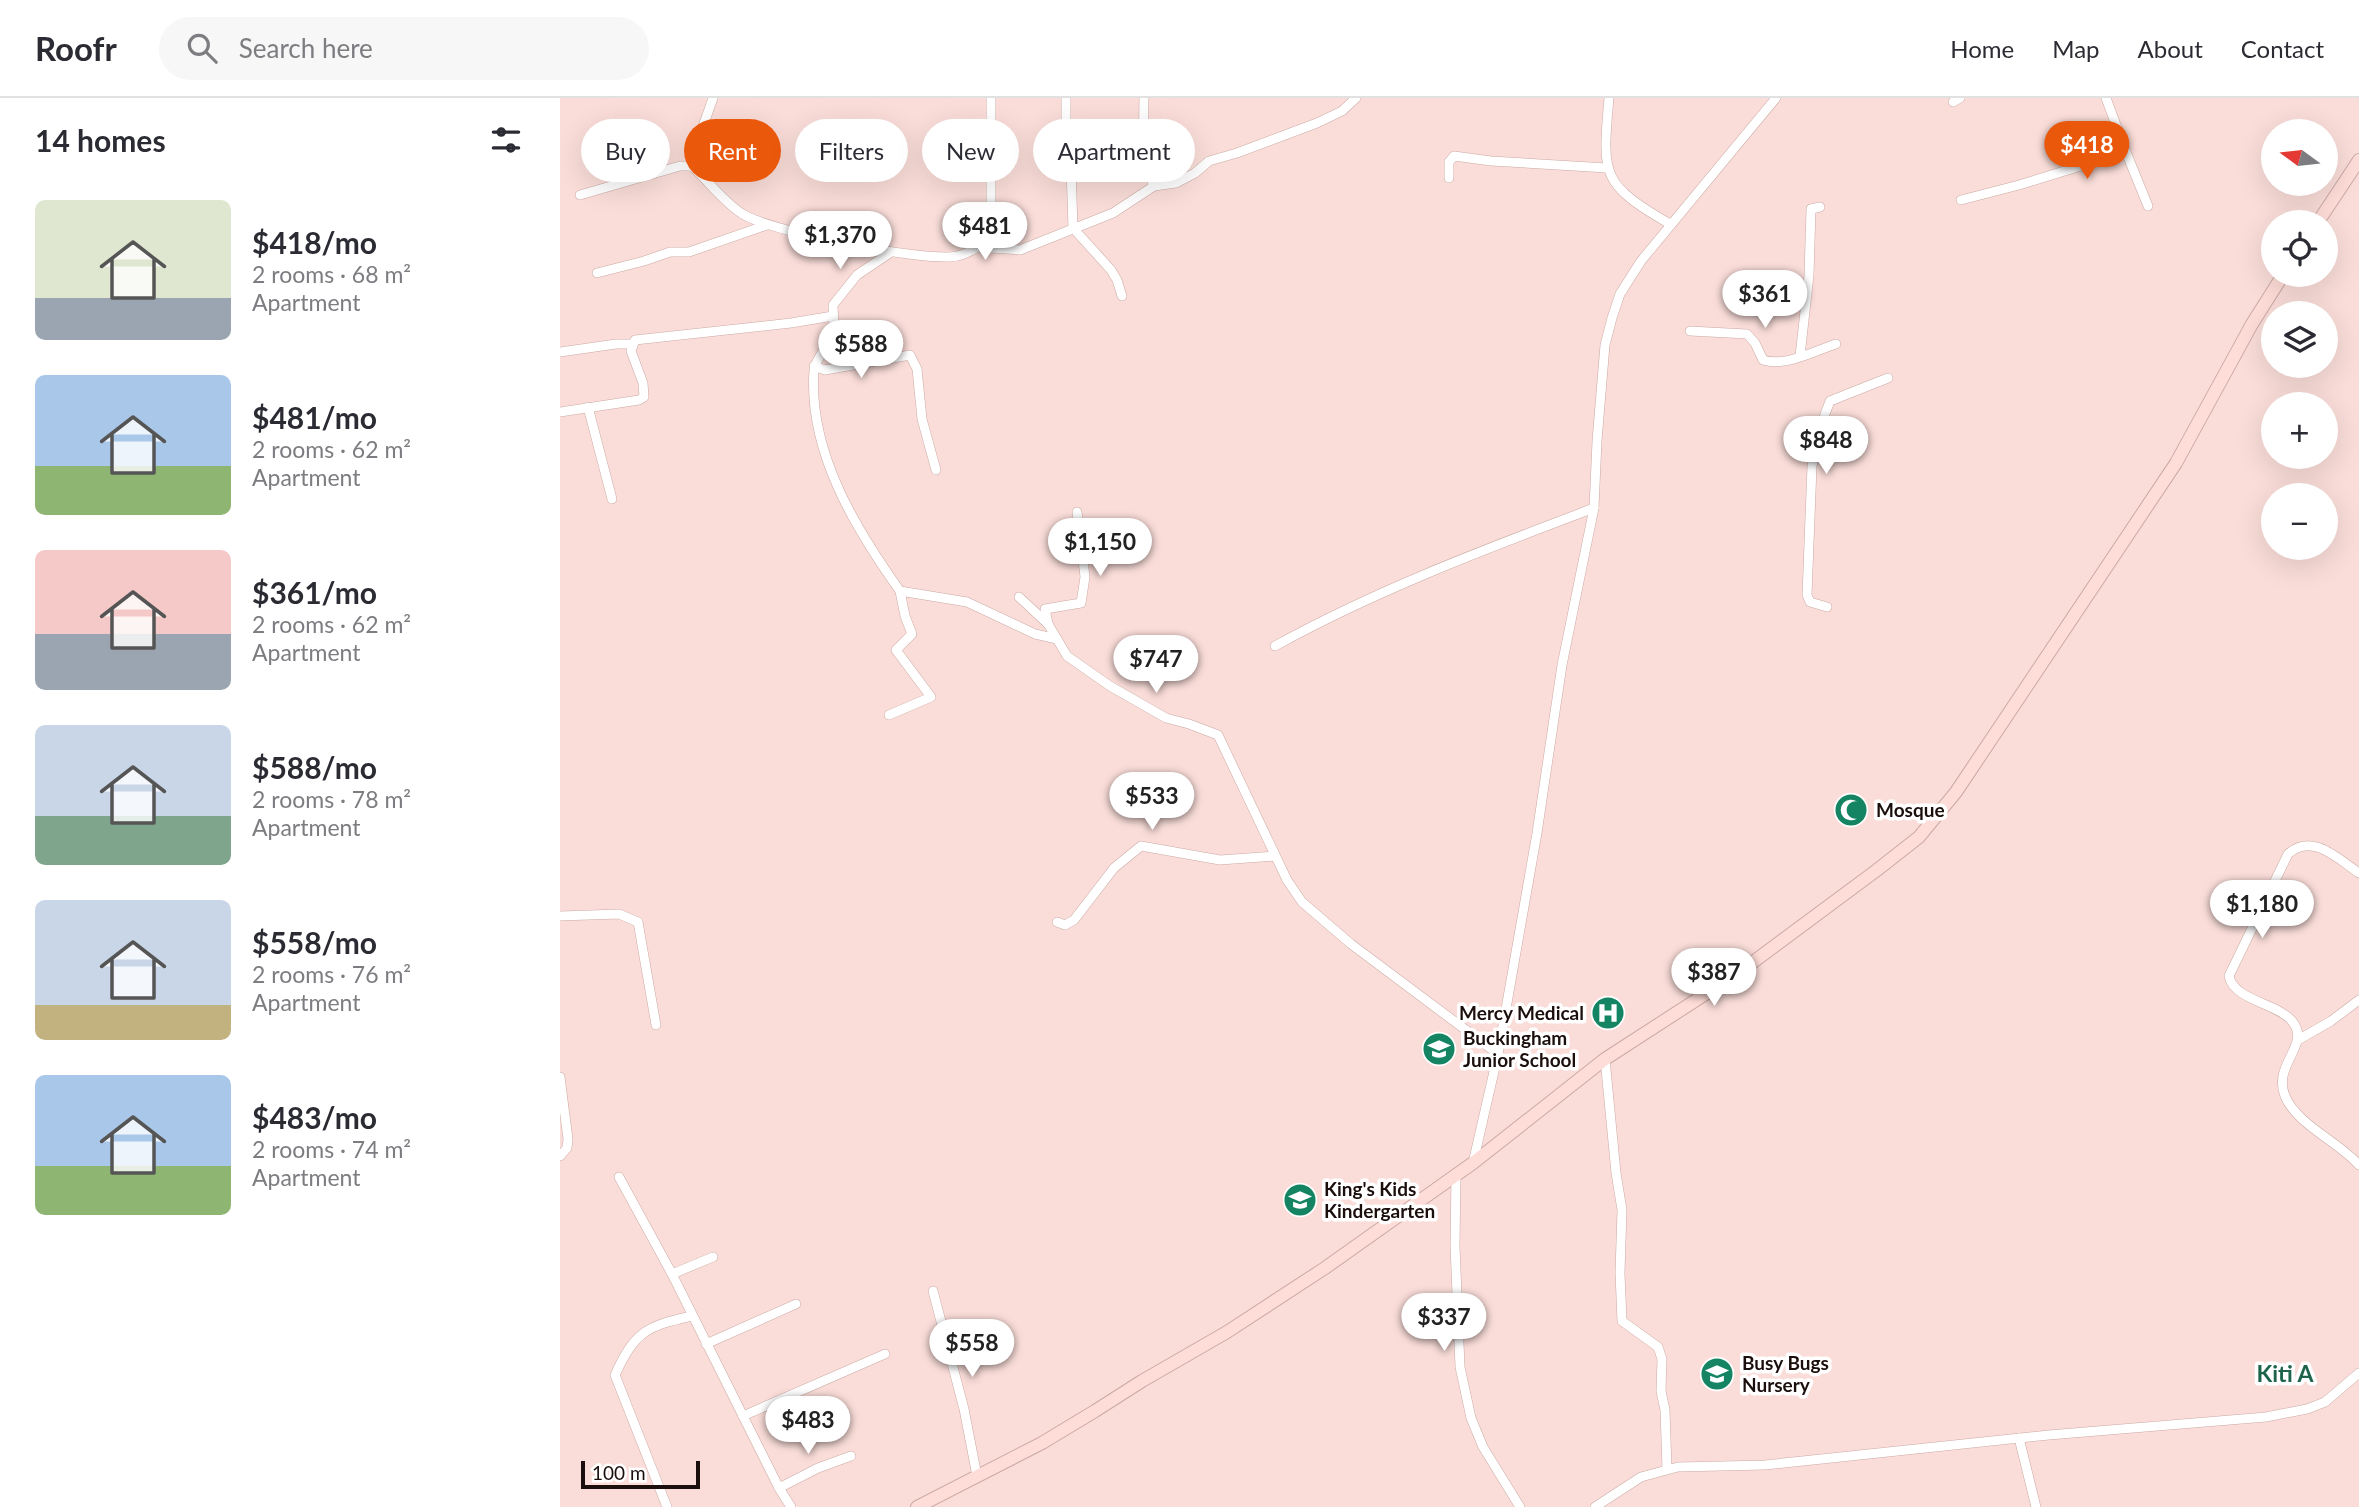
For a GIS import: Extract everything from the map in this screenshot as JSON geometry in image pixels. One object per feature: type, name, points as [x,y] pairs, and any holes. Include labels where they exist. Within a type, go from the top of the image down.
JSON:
[{"type":"street","points":[[991,98],[991,248]]},
{"type":"street","points":[[1066,98],[1073,228],[1111,270],[1122,296]]},
{"type":"street","points":[[1144,98],[1143,158],[1154,186]]},
{"type":"street","points":[[707,182],[742,214],[767,225],[891,252],[938,258],[959,256],[982,245],[1020,250],[1113,213],[1154,186],[1176,183],[1195,173],[1209,161],[1317,123],[1342,111],[1356,98]]},
{"type":"street","points":[[1609,98],[1605,153],[1607,168],[1615,185],[1634,203],[1670,224]]},
{"type":"street","points":[[1473,1163],[1498,1054],[1541,808],[1562,665],[1594,508],[1605,345],[1620,294],[1640,261],[1776,98]]},
{"type":"street","points":[[2106,98],[2148,206]]},
{"type":"street","points":[[705,119],[712,99]]},
{"type":"street","points":[[1961,200],[2019,186],[2126,152]]},
{"type":"street","points":[[1449,178],[1449,162],[1454,156],[1483,161],[1607,168]]},
{"type":"street","points":[[2326,210],[2359,160]]},
{"type":"street","points":[[580,195],[684,166]]},
{"type":"street","points":[[1800,356],[1809,275],[1811,209],[1820,207]]},
{"type":"street","points":[[597,273],[670,252],[689,251],[767,225]]},
{"type":"street","points":[[888,715],[932,696],[896,650],[912,634],[905,616],[901,591],[861,530],[821,445],[814,366],[833,331],[833,305],[857,275],[891,252]]},
{"type":"street","points":[[917,1507],[1042,1443],[1227,1332],[1325,1268],[1473,1163],[1605,1059],[1741,971],[1919,837],[1956,792],[2176,463],[2252,324],[2276,287]]},
{"type":"street","points":[[560,412],[644,397],[643,383],[631,351],[635,340],[643,337],[791,323],[833,316]]},
{"type":"street","points":[[1690,331],[1747,334],[1755,342],[1763,360],[1770,362],[1779,362],[1836,344]]},
{"type":"street","points":[[560,352],[632,344]]},
{"type":"street","points":[[814,366],[825,370],[910,355],[917,369],[922,419],[936,470]]},
{"type":"street","points":[[1827,607],[1810,602],[1807,595],[1811,477],[1818,439],[1830,401],[1888,378]]},
{"type":"street","points":[[588,407],[612,499]]},
{"type":"street","points":[[1275,646],[1325,618],[1594,508]]},
{"type":"street","points":[[1048,624],[1045,609],[1082,603],[1085,577],[1077,512]]},
{"type":"street","points":[[901,591],[967,602],[1035,634],[1057,639]]},
{"type":"street","points":[[1019,597],[1048,624],[1067,656],[1110,686],[1166,718],[1217,736],[1275,856],[1302,902],[1351,944],[1498,1054]]},
{"type":"street","points":[[2359,873],[2322,848],[2307,845],[2296,847],[2288,855],[2229,976],[2233,987],[2289,1018],[2297,1029],[2296,1047],[2282,1071],[2281,1081],[2286,1100],[2294,1113],[2359,1164]]},
{"type":"street","points":[[1057,922],[1065,925],[1074,920],[1114,868],[1141,846],[1220,860],[1275,856]]},
{"type":"street","points":[[560,916],[619,914],[638,922],[656,1025]]},
{"type":"street","points":[[2298,1040],[2331,1021],[2359,1000]]},
{"type":"street","points":[[1605,1059],[1622,1210],[1622,1321],[1658,1348],[1662,1359],[1661,1391],[1665,1410],[1667,1469]]},
{"type":"street","points":[[560,1077],[568,1139],[567,1148],[560,1156]]},
{"type":"street","points":[[1456,1175],[1455,1246],[1460,1367],[1471,1418],[1483,1447],[1520,1507]]},
{"type":"street","points":[[619,1177],[672,1274],[791,1507]]},
{"type":"street","points":[[672,1274],[713,1257]]},
{"type":"street","points":[[933,1291],[964,1409],[977,1476]]},
{"type":"street","points":[[706,1343],[796,1304]]},
{"type":"street","points":[[667,1507],[615,1375],[634,1341],[657,1324],[692,1316]]},
{"type":"street","points":[[743,1416],[885,1354]]},
{"type":"street","points":[[1594,1507],[1641,1477],[1678,1466],[1765,1465],[2018,1438],[2266,1417],[2307,1409],[2325,1402],[2359,1373]]},
{"type":"street","points":[[2018,1438],[2036,1507]]},
{"type":"street","points":[[779,1488],[818,1468],[851,1456]]},
{"type":"place","name":"Mosque","points":[[1851,810]]},
{"type":"place","name":"Mercy Medical","points":[[1608,1013]]},
{"type":"place","name":"Buckingham Junior School","points":[[1439,1049]]},
{"type":"place","name":"King's Kids Kindergarten","points":[[1300,1200]]},
{"type":"place","name":"Busy Bugs Nursery","points":[[1717,1374]]},
{"type":"district","name":"Kiti A","points":[[2285,1374]]}]
